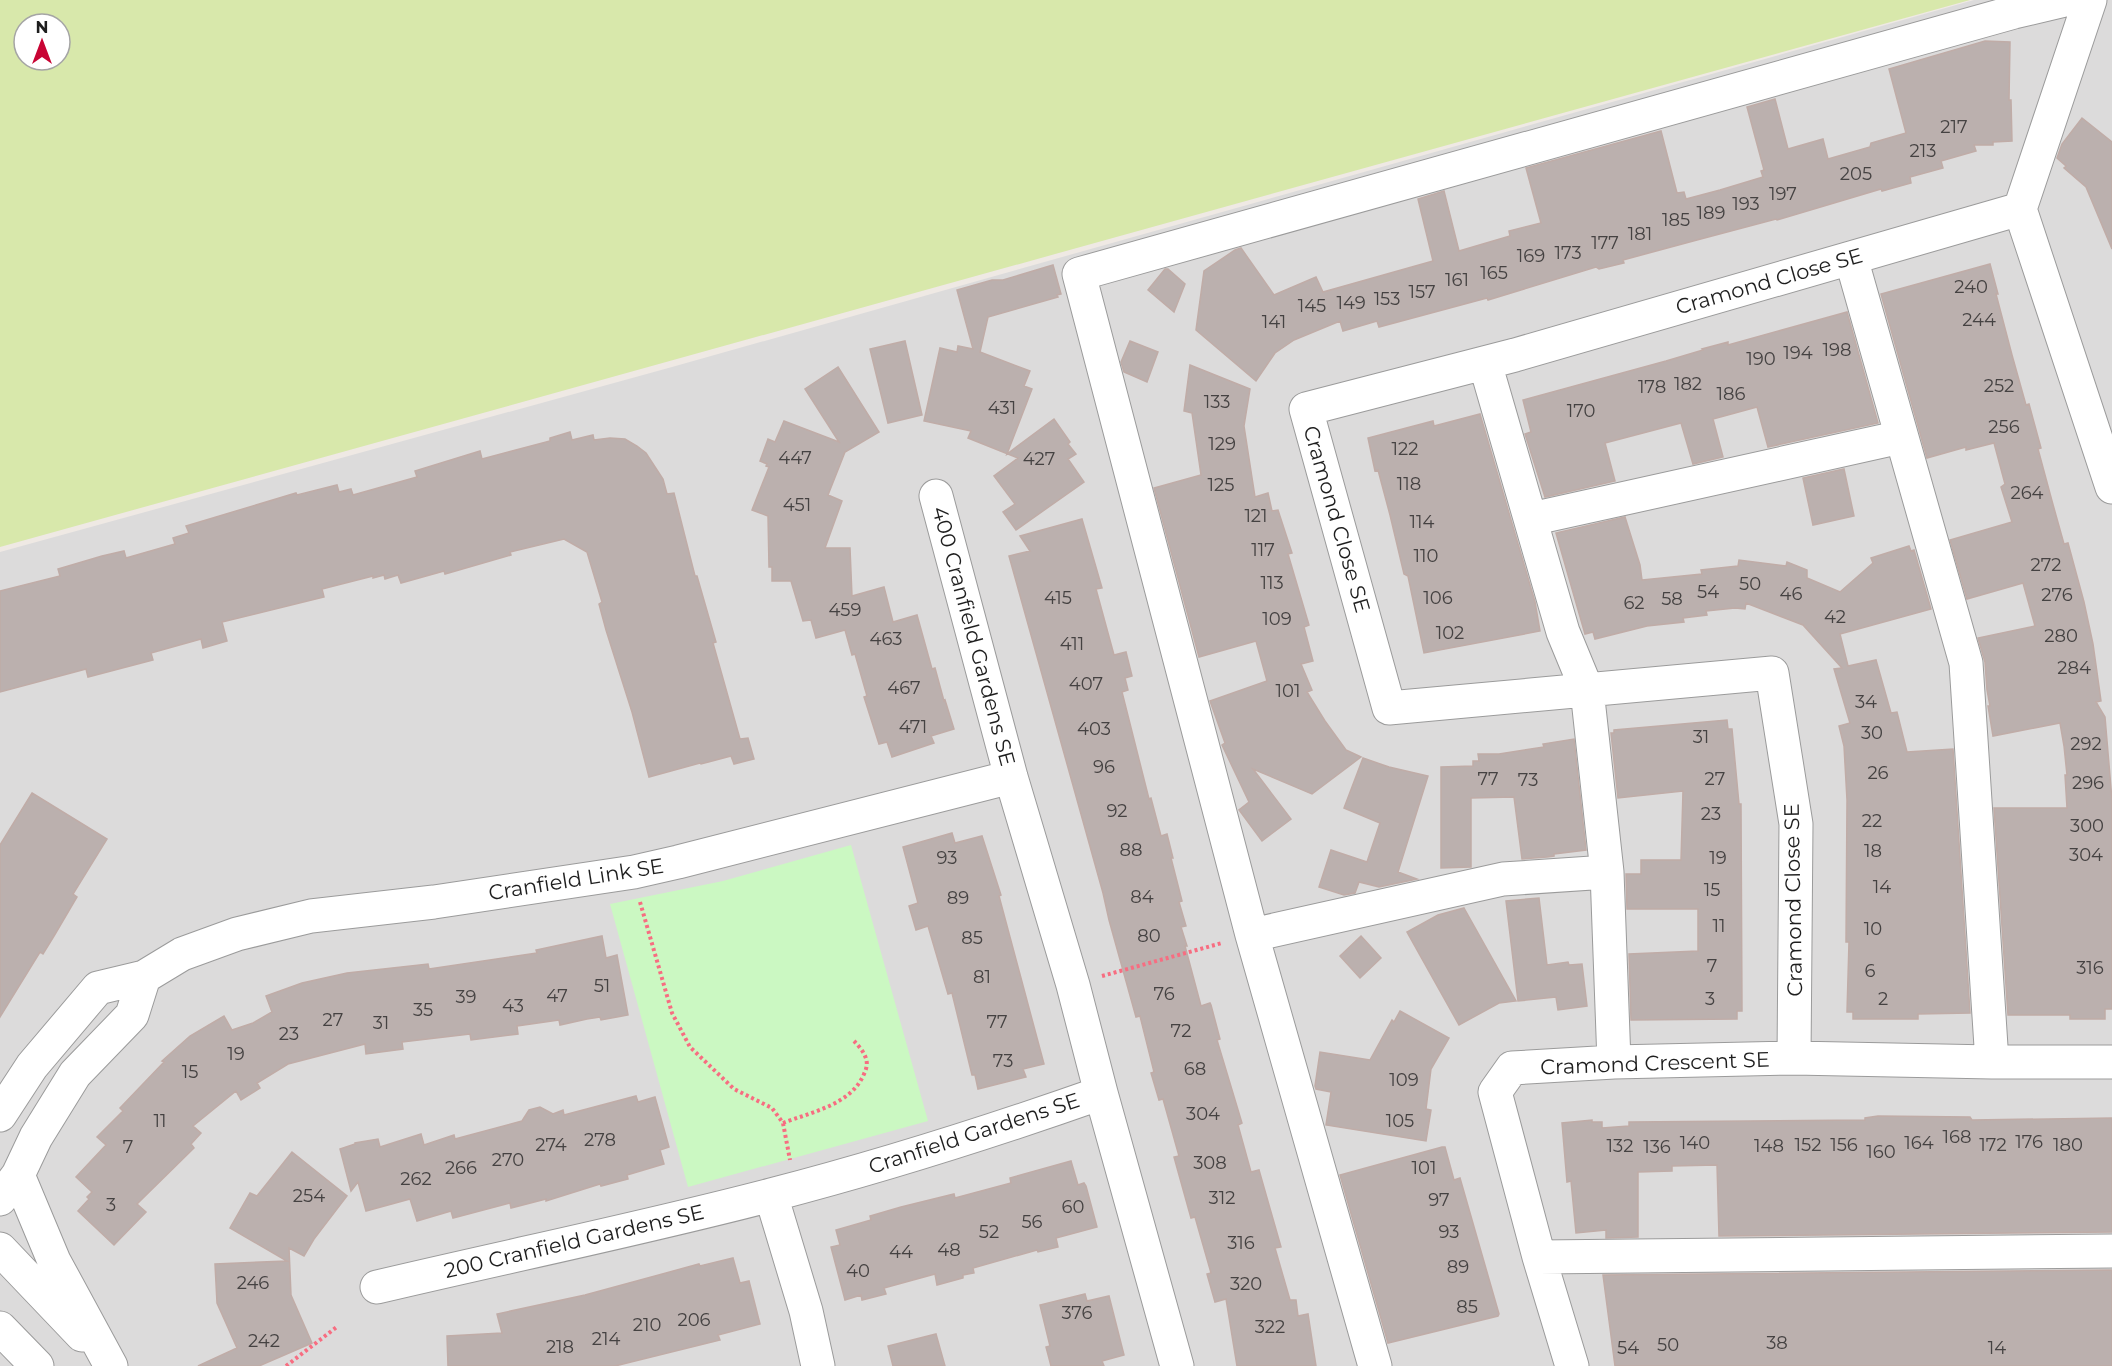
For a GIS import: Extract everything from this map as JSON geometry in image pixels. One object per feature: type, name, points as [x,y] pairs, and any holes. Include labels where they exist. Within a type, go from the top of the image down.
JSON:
[{"type":"street","points":[[1375,1366],[1252,935],[1079,274],[2014,12],[2065,0]]},
{"type":"street","points":[[2090,0],[2020,209],[2112,487]]},
{"type":"street","name":"Cramond Close SE","points":[[1794,1058],[1796,824],[1772,673],[1389,708],[1306,409],[1485,363],[2020,209]]},
{"type":"street","points":[[1851,258],[1966,663],[1992,1062]]},
{"type":"street","points":[[1485,363],[1563,632],[1587,690],[1607,872],[1614,1062]]},
{"type":"street","points":[[1531,519],[1901,437]]},
{"type":"street","name":"400 Cranfield Gardens SE","points":[[936,496],[1011,777]]},
{"type":"street","name":"Cranfield Link SE","points":[[0,1114],[32,1066],[98,988],[144,977],[182,954],[237,934],[311,916],[434,902],[634,872],[1011,777]]},
{"type":"street","name":"Cranfield Gardens SE","points":[[771,1195],[1018,1122],[1101,1093],[1073,985],[1011,777]]},
{"type":"street","points":[[1252,935],[1503,879],[1607,872]]},
{"type":"street","points":[[111,1366],[54,1261],[9,1187],[36,1137],[75,1074],[132,1014],[144,977]]},
{"type":"street","name":"Cramond Crescent SE","points":[[1572,1366],[1539,1257],[1495,1092],[1512,1068],[1614,1062],[1794,1058],[2112,1062]]},
{"type":"street","points":[[1101,1093],[1178,1366]]},
{"type":"street","points":[[771,1195],[806,1311],[818,1366]]},
{"type":"street","name":"200 Cranfield Gardens SE","points":[[377,1287],[771,1195]]},
{"type":"street","points":[[0,1249],[111,1366]]},
{"type":"street","points":[[1539,1257],[2112,1251]]},
{"type":"street","points":[[0,1328],[37,1366]]},
{"type":"path","points":[[634,872],[640,903],[672,1013],[690,1047],[734,1089],[772,1108],[783,1123],[791,1162]]},
{"type":"path","points":[[1097,977],[1252,935]]},
{"type":"path","points":[[783,1123],[834,1104],[854,1091],[861,1082],[867,1067],[865,1056],[854,1041]]},
{"type":"path","points":[[286,1366],[338,1326]]},
{"type":"shaded area","points":[[1974,0],[2112,0],[2112,1366],[0,1366],[0,552],[672,367]]},
{"type":"green space","points":[[0,0],[1970,0],[0,547]]},
{"type":"green space","points":[[851,845],[928,1121],[688,1187],[610,904],[723,881]]},
{"type":"building","points":[[1985,41],[2010,42],[2009,100],[2011,100],[2012,141],[1993,142],[1993,145],[1974,145],[1976,151],[1941,161],[1943,168],[1910,177],[1911,183],[1882,191],[1881,189],[1777,220],[1623,260],[1624,263],[1599,269],[1596,267],[1488,300],[1487,298],[1379,327],[1377,321],[1343,331],[1340,321],[1294,340],[1275,353],[1256,381],[1196,330],[1204,271],[1235,250],[1241,248],[1274,295],[1316,277],[1323,292],[1433,261],[1418,199],[1444,191],[1459,251],[1510,236],[1509,231],[1541,223],[1526,168],[1661,131],[1677,193],[1684,192],[1686,199],[1720,190],[1763,177],[1761,171],[1764,170],[1747,107],[1775,99],[1788,149],[1823,139],[1828,159],[1870,147],[1871,143],[1906,133],[1889,69]]},
{"type":"building","points":[[2082,118],[2112,142],[2112,249],[2086,187],[2064,168],[2066,166],[2057,158],[2062,144]]},
{"type":"building","points":[[1990,264],[2012,355],[2041,448],[2038,449],[2052,501],[2064,544],[2068,543],[2084,602],[2101,701],[2096,702],[2105,717],[2112,800],[2112,1009],[2105,1009],[2105,1019],[2070,1019],[2070,1015],[2008,1015],[1994,808],[2067,808],[2065,775],[2067,775],[2060,723],[1993,736],[1985,662],[1978,638],[2035,626],[2023,583],[1967,599],[1950,540],[2012,522],[2001,487],[2005,484],[1994,443],[1966,450],[1966,447],[1927,458],[1881,294]]},
{"type":"building","points":[[1053,265],[1061,294],[1057,295],[1058,297],[988,317],[980,352],[1030,371],[1024,386],[1032,389],[1007,454],[968,438],[971,431],[924,421],[940,348],[957,352],[958,346],[973,349],[957,290],[992,280],[1003,280]]},
{"type":"building","points":[[1165,269],[1185,284],[1174,312],[1148,290]]},
{"type":"building","points":[[1847,312],[1878,423],[1768,447],[1757,407],[1713,419],[1723,457],[1693,464],[1681,423],[1605,443],[1615,481],[1545,497],[1525,434],[1531,432],[1523,400],[1702,349],[1728,342],[1728,345]]},
{"type":"building","points":[[905,341],[922,415],[888,423],[870,349]]},
{"type":"building","points":[[1130,341],[1158,352],[1147,382],[1124,372],[1121,362]]},
{"type":"building","points":[[1190,365],[1250,389],[1244,426],[1255,497],[1268,493],[1272,511],[1278,510],[1292,553],[1288,554],[1309,625],[1304,627],[1313,661],[1301,664],[1312,690],[1307,692],[1346,750],[1361,757],[1312,794],[1253,769],[1291,819],[1262,841],[1239,810],[1249,802],[1222,745],[1225,743],[1210,701],[1267,681],[1256,641],[1199,657],[1154,488],[1201,475],[1192,413],[1184,411]]},
{"type":"building","points":[[838,367],[879,432],[845,452],[828,495],[842,501],[825,548],[850,548],[852,596],[884,587],[893,622],[917,615],[932,669],[935,668],[954,729],[931,736],[934,743],[892,757],[887,742],[879,744],[864,697],[867,696],[855,654],[852,655],[845,630],[816,638],[811,620],[803,621],[791,581],[772,581],[772,567],[769,567],[768,516],[752,510],[769,467],[760,461],[768,439],[775,442],[784,421],[839,442],[805,389]]},
{"type":"building","points":[[1480,414],[1535,602],[1540,631],[1424,653],[1408,576],[1404,574],[1368,438],[1433,421],[1434,426]]},
{"type":"building","points":[[1054,419],[1076,454],[1068,459],[1084,482],[1016,530],[1003,512],[1015,504],[994,476],[1018,458],[1007,454]]},
{"type":"building","points":[[570,432],[572,440],[593,435],[594,440],[625,439],[637,446],[646,453],[663,479],[667,494],[674,493],[695,576],[697,576],[716,642],[713,643],[740,739],[748,738],[754,759],[734,764],[731,756],[649,777],[632,712],[606,630],[599,604],[602,602],[587,552],[564,539],[510,552],[511,555],[445,574],[444,571],[401,583],[398,575],[385,579],[384,575],[373,578],[373,576],[322,589],[324,597],[222,622],[227,641],[203,648],[201,639],[151,653],[153,660],[88,677],[86,669],[0,692],[0,591],[60,576],[58,569],[102,556],[124,551],[126,558],[175,544],[173,538],[189,533],[186,526],[296,493],[297,495],[337,485],[339,492],[351,489],[353,495],[417,477],[415,471],[480,451],[482,459],[550,441],[550,438]]},
{"type":"building","points":[[1844,469],[1854,516],[1813,525],[1803,478]]},
{"type":"building","points":[[1625,517],[1640,565],[1642,580],[1702,574],[1701,570],[1738,566],[1739,560],[1786,566],[1787,562],[1807,570],[1807,578],[1840,592],[1873,563],[1871,558],[1909,546],[1911,551],[1914,550],[1931,609],[1840,634],[1848,666],[1876,660],[1891,713],[1897,712],[1907,752],[1953,749],[1970,1013],[1918,1014],[1918,1019],[1853,1019],[1853,1012],[1847,1012],[1849,942],[1846,942],[1847,800],[1844,746],[1839,726],[1850,723],[1834,669],[1842,668],[1803,625],[1746,603],[1745,609],[1706,611],[1707,615],[1683,618],[1684,622],[1647,626],[1595,639],[1593,632],[1585,634],[1556,533]]},
{"type":"building","points":[[1082,519],[1102,588],[1096,589],[1114,655],[1126,652],[1132,676],[1125,678],[1128,690],[1122,692],[1149,799],[1151,798],[1161,836],[1167,834],[1182,901],[1179,902],[1186,926],[1181,927],[1201,1006],[1210,1003],[1211,1005],[1220,1039],[1217,1040],[1242,1123],[1238,1125],[1251,1172],[1259,1170],[1281,1247],[1275,1248],[1290,1300],[1296,1300],[1298,1316],[1308,1314],[1316,1366],[1237,1366],[1226,1299],[1215,1302],[1207,1274],[1211,1273],[1195,1217],[1191,1218],[1174,1157],[1179,1156],[1163,1099],[1159,1100],[1151,1073],[1154,1072],[1140,1016],[1136,1017],[1009,556],[1030,551],[1020,536]]},
{"type":"building","points":[[1727,720],[1728,729],[1732,729],[1739,804],[1741,804],[1742,1011],[1737,1011],[1737,1019],[1631,1020],[1629,954],[1698,951],[1698,909],[1627,909],[1626,874],[1641,874],[1641,860],[1681,860],[1683,791],[1618,798],[1611,733],[1614,733],[1614,730]]},
{"type":"building","points":[[1574,739],[1586,850],[1522,859],[1514,797],[1471,798],[1471,867],[1441,868],[1441,767],[1473,766],[1473,761],[1479,761],[1478,754],[1499,754],[1544,747],[1543,744]]},
{"type":"building","points":[[1363,758],[1428,776],[1398,872],[1417,879],[1379,887],[1359,882],[1355,893],[1344,895],[1319,887],[1331,850],[1367,862],[1380,823],[1344,808]]},
{"type":"building","points":[[32,793],[107,839],[73,894],[77,897],[54,936],[43,954],[40,952],[0,1017],[0,845]]},
{"type":"building","points":[[952,833],[955,843],[982,836],[1001,895],[999,896],[1044,1064],[1023,1069],[1026,1077],[978,1089],[975,1075],[972,1075],[952,993],[948,994],[928,926],[916,930],[909,906],[918,903],[903,847]]},
{"type":"building","points":[[1539,898],[1547,965],[1568,962],[1569,965],[1582,964],[1587,1006],[1558,1010],[1556,997],[1518,1001],[1506,901]]},
{"type":"building","points":[[1464,908],[1516,1001],[1499,1003],[1459,1025],[1407,932],[1438,915]]},
{"type":"building","points":[[602,936],[606,958],[617,955],[628,1015],[601,1020],[600,1017],[560,1025],[559,1020],[517,1026],[518,1034],[471,1040],[470,1034],[402,1042],[403,1049],[366,1054],[365,1044],[288,1064],[257,1083],[260,1088],[241,1100],[236,1091],[193,1126],[201,1133],[191,1144],[194,1148],[137,1204],[146,1212],[114,1245],[78,1211],[92,1192],[76,1177],[106,1145],[97,1137],[123,1111],[120,1108],[164,1062],[162,1061],[190,1036],[224,1016],[232,1030],[253,1023],[272,1012],[266,996],[302,983],[347,973],[428,964],[429,969],[537,953],[536,950]]},
{"type":"building","points":[[1361,936],[1381,958],[1360,978],[1340,956]]},
{"type":"building","points":[[1400,1011],[1449,1038],[1431,1069],[1426,1109],[1431,1110],[1426,1141],[1326,1125],[1331,1092],[1316,1089],[1315,1086],[1320,1052],[1370,1060],[1392,1020],[1394,1022]]},
{"type":"building","points":[[636,1096],[638,1102],[655,1097],[669,1147],[660,1150],[664,1164],[627,1175],[628,1179],[601,1186],[600,1184],[546,1201],[546,1199],[511,1208],[510,1203],[453,1218],[451,1211],[417,1221],[410,1199],[366,1211],[358,1182],[351,1191],[340,1149],[355,1143],[378,1139],[380,1147],[421,1134],[424,1145],[454,1135],[455,1139],[522,1121],[529,1110],[540,1107],[553,1114],[563,1110],[564,1115]]},
{"type":"building","points":[[1878,1116],[1970,1117],[1972,1120],[2112,1118],[2112,1232],[1719,1236],[1717,1165],[1672,1166],[1672,1171],[1638,1172],[1638,1237],[1606,1238],[1606,1230],[1576,1233],[1571,1181],[1567,1182],[1562,1123],[1592,1120],[1592,1122],[1602,1122],[1602,1128],[1629,1126],[1629,1122],[1865,1120],[1865,1118]]},
{"type":"building","points":[[1445,1147],[1454,1180],[1460,1178],[1499,1314],[1388,1343],[1340,1175]]},
{"type":"building","points":[[292,1152],[347,1196],[304,1256],[289,1248],[291,1295],[312,1343],[259,1366],[198,1366],[237,1348],[217,1303],[215,1264],[287,1261],[230,1228],[250,1193],[257,1196]]},
{"type":"building","points":[[1071,1161],[1078,1185],[1084,1183],[1086,1186],[1097,1227],[1056,1238],[1058,1247],[1038,1252],[1037,1250],[973,1268],[974,1273],[963,1275],[963,1278],[937,1285],[935,1274],[884,1288],[886,1294],[862,1300],[861,1295],[845,1300],[831,1247],[840,1245],[836,1230],[871,1220],[870,1216],[901,1207],[954,1194],[955,1198],[1011,1183],[1010,1178]]},
{"type":"building","points":[[733,1258],[740,1283],[749,1281],[760,1324],[718,1335],[720,1340],[615,1366],[448,1366],[447,1336],[502,1333],[497,1314],[585,1295],[699,1264],[700,1266]]},
{"type":"building","points":[[2112,1270],[2112,1366],[1615,1366],[1603,1275]]},
{"type":"building","points":[[1085,1294],[1087,1301],[1109,1296],[1124,1355],[1102,1361],[1104,1366],[1051,1366],[1046,1347],[1050,1346],[1040,1305]]},
{"type":"building","points":[[936,1334],[945,1366],[893,1366],[888,1346]]}]
